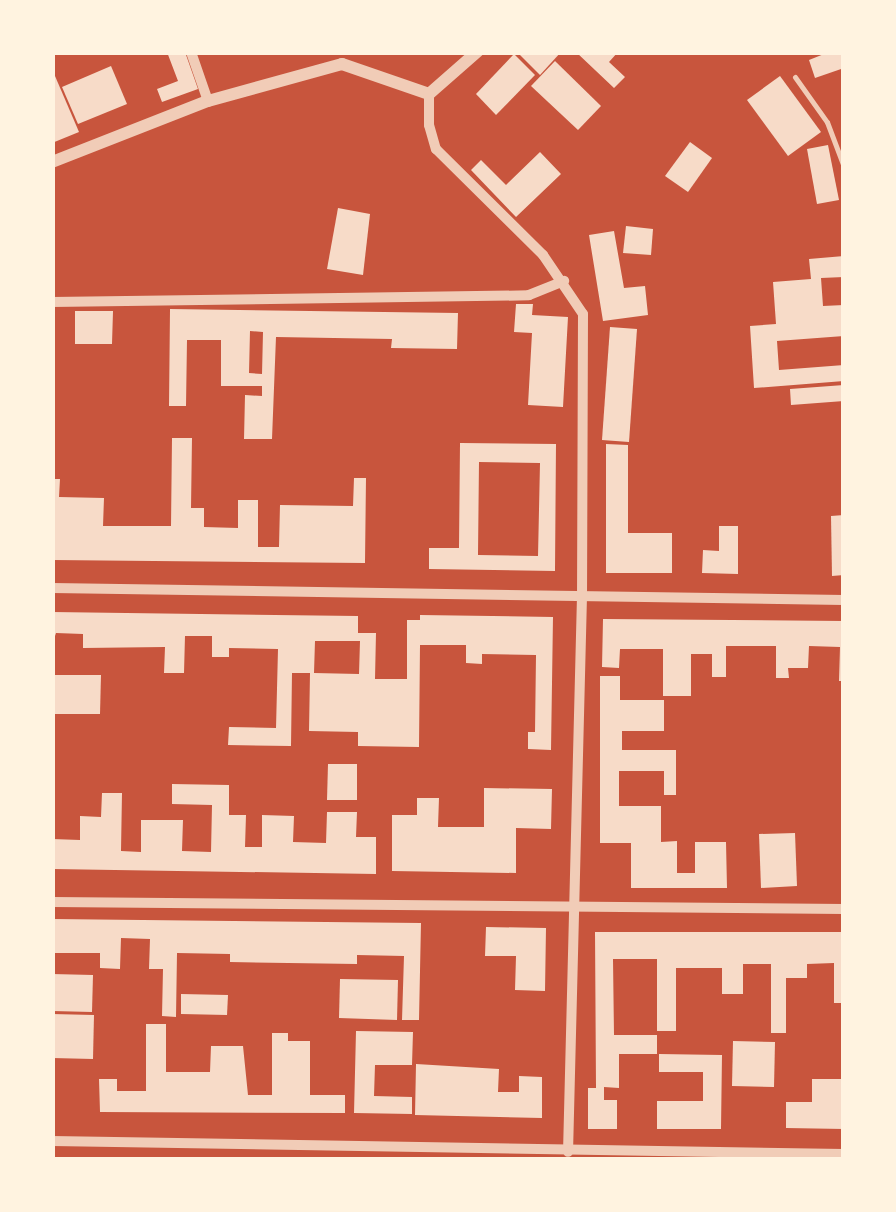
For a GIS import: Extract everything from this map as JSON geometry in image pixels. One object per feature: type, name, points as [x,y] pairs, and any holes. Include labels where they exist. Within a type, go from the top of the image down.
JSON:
[{"type":"street","points":[[191,52],[208,101]]},
{"type":"street","points":[[477,52],[430,94],[429,125],[436,149],[544,254],[583,314],[582,596],[568,1152]]},
{"type":"street","points":[[52,162],[208,101],[342,58],[430,94]]},
{"type":"street","points":[[52,302],[529,295],[564,281]]},
{"type":"street","points":[[52,588],[844,600]]},
{"type":"street","points":[[52,902],[844,909]]},
{"type":"street","points":[[52,1141],[844,1154]]},
{"type":"lane","points":[[795,76],[827,122],[844,167]]},
{"type":"building","points":[[167,52],[185,52],[198,89],[162,102],[157,89],[178,81]]},
{"type":"building","points":[[517,52],[561,52],[540,75]]},
{"type":"building","points":[[576,52],[618,52],[609,62],[625,77],[614,88]]},
{"type":"building","points":[[829,52],[844,52],[844,68],[815,78],[809,60]]},
{"type":"building","points":[[514,54],[535,75],[496,115],[476,94]]},
{"type":"building","points":[[555,61],[601,106],[578,130],[531,86]]},
{"type":"building","points":[[111,66],[127,104],[78,124],[62,87]]},
{"type":"building","points":[[52,69],[79,132],[52,143]]},
{"type":"building","points":[[780,76],[821,132],[788,156],[747,100]]},
{"type":"building","points":[[690,142],[712,158],[688,192],[665,176]]},
{"type":"building","points":[[828,145],[839,200],[817,204],[807,149]]},
{"type":"building","points":[[540,152],[561,174],[516,217],[471,170],[481,160],[506,185]]},
{"type":"building","points":[[338,208],[370,214],[363,275],[327,269]]},
{"type":"building","points":[[626,226],[653,229],[651,255],[623,253]]},
{"type":"building","points":[[614,231],[624,288],[645,286],[648,315],[603,321],[589,235]]},
{"type":"building","points":[[844,256],[844,277],[821,278],[823,306],[844,305],[844,336],[777,341],[779,370],[844,365],[844,381],[754,388],[750,326],[776,324],[773,282],[811,279],[809,259]]},
{"type":"building","points":[[516,304],[533,304],[532,315],[568,317],[563,407],[528,405],[532,333],[514,332]]},
{"type":"building","points":[[170,309],[458,313],[457,349],[391,348],[392,339],[276,337],[272,439],[244,439],[245,395],[262,396],[262,386],[221,386],[221,340],[187,340],[186,406],[169,406]],"holes":[[[250,331],[263,332],[262,374],[249,373]]]},
{"type":"building","points":[[75,311],[113,311],[112,344],[75,344]]},
{"type":"building","points":[[610,327],[637,329],[629,442],[602,440]]},
{"type":"building","points":[[844,385],[844,401],[791,405],[790,389]]},
{"type":"building","points":[[172,438],[192,438],[191,508],[204,508],[204,527],[238,528],[238,500],[258,500],[258,547],[279,547],[280,505],[353,506],[354,478],[366,478],[365,563],[52,560],[52,479],[60,479],[59,497],[104,498],[103,526],[171,526]]},
{"type":"building","points":[[460,443],[556,444],[555,571],[429,569],[429,548],[459,548]],"holes":[[[479,462],[540,463],[538,556],[478,555]]]},
{"type":"building","points":[[606,444],[628,445],[628,533],[672,533],[672,573],[606,573]]},
{"type":"building","points":[[844,515],[844,575],[832,576],[831,516]]},
{"type":"building","points":[[719,526],[738,526],[738,574],[702,573],[703,550],[719,551]]},
{"type":"building","points":[[52,612],[358,616],[358,633],[376,633],[375,679],[407,679],[407,620],[420,620],[420,615],[553,617],[551,750],[528,749],[528,732],[535,732],[536,655],[482,654],[482,664],[466,663],[466,645],[420,645],[419,747],[358,746],[358,732],[309,731],[310,673],[292,673],[291,746],[228,745],[229,727],[276,728],[278,649],[229,648],[229,657],[212,657],[212,636],[185,636],[184,673],[164,673],[165,647],[83,648],[83,634],[56,633],[52,645]],"holes":[[[315,641],[360,641],[359,674],[314,673]]]},
{"type":"building","points":[[603,619],[844,621],[844,681],[839,681],[840,647],[809,646],[808,668],[788,668],[789,678],[776,678],[776,646],[726,646],[726,677],[712,677],[712,654],[691,654],[691,696],[663,696],[663,649],[620,649],[619,668],[602,667]]},
{"type":"building","points":[[52,675],[101,675],[100,714],[52,714]]},
{"type":"building","points":[[600,676],[620,676],[620,700],[664,700],[664,731],[622,731],[622,750],[676,750],[676,795],[664,795],[664,771],[619,771],[619,806],[661,806],[661,842],[677,841],[677,873],[695,873],[695,842],[726,842],[727,888],[631,888],[631,843],[600,843]]},
{"type":"building","points":[[328,764],[357,764],[357,800],[327,800]]},
{"type":"building","points":[[172,784],[229,785],[229,815],[246,815],[245,847],[262,847],[262,815],[294,816],[293,842],[326,843],[327,812],[357,812],[356,837],[376,837],[376,874],[52,869],[52,839],[80,840],[80,816],[101,817],[102,793],[122,793],[121,851],[141,852],[141,820],[183,820],[182,851],[211,852],[212,805],[172,804]]},
{"type":"building","points":[[484,788],[552,789],[551,829],[516,828],[516,873],[392,871],[392,815],[417,815],[417,798],[439,798],[438,827],[484,827]]},
{"type":"building","points":[[795,833],[797,886],[761,888],[759,834]]},
{"type":"building","points":[[52,919],[421,923],[419,1020],[402,1020],[404,956],[357,955],[357,964],[230,962],[230,954],[177,953],[176,1017],[162,1016],[163,969],[149,969],[150,939],[121,938],[120,969],[100,968],[100,953],[52,953]]},
{"type":"building","points":[[486,927],[546,928],[545,991],[515,990],[516,956],[485,956]]},
{"type":"building","points":[[595,932],[844,932],[844,1003],[834,1003],[834,963],[807,964],[807,978],[786,978],[786,1033],[771,1033],[771,964],[743,964],[743,994],[722,994],[722,968],[676,968],[676,1031],[657,1031],[657,959],[613,959],[614,1035],[657,1035],[657,1054],[619,1054],[619,1088],[604,1087],[604,1100],[617,1100],[617,1129],[588,1129],[588,1088],[596,1088]]},
{"type":"building","points":[[52,974],[93,975],[92,1012],[52,1011]]},
{"type":"building","points":[[340,979],[398,980],[397,1020],[339,1018]]},
{"type":"building","points":[[181,994],[228,995],[227,1015],[181,1014]]},
{"type":"building","points":[[52,1014],[94,1015],[93,1059],[52,1058]]},
{"type":"building","points":[[146,1024],[166,1024],[166,1072],[210,1072],[211,1046],[243,1046],[248,1095],[272,1095],[272,1033],[288,1033],[288,1041],[310,1041],[310,1095],[345,1095],[345,1113],[100,1112],[99,1079],[117,1079],[117,1091],[146,1091]]},
{"type":"building","points":[[356,1031],[413,1032],[412,1065],[375,1065],[374,1096],[412,1097],[412,1114],[354,1113]]},
{"type":"building","points":[[733,1041],[775,1042],[774,1087],[732,1086]]},
{"type":"building","points":[[659,1054],[722,1055],[721,1129],[657,1129],[657,1101],[703,1101],[703,1072],[659,1072]]},
{"type":"building","points":[[416,1064],[499,1069],[498,1092],[519,1092],[519,1076],[542,1077],[542,1118],[415,1115]]},
{"type":"building","points":[[812,1079],[844,1079],[844,1129],[786,1128],[786,1102],[812,1102]]}]
